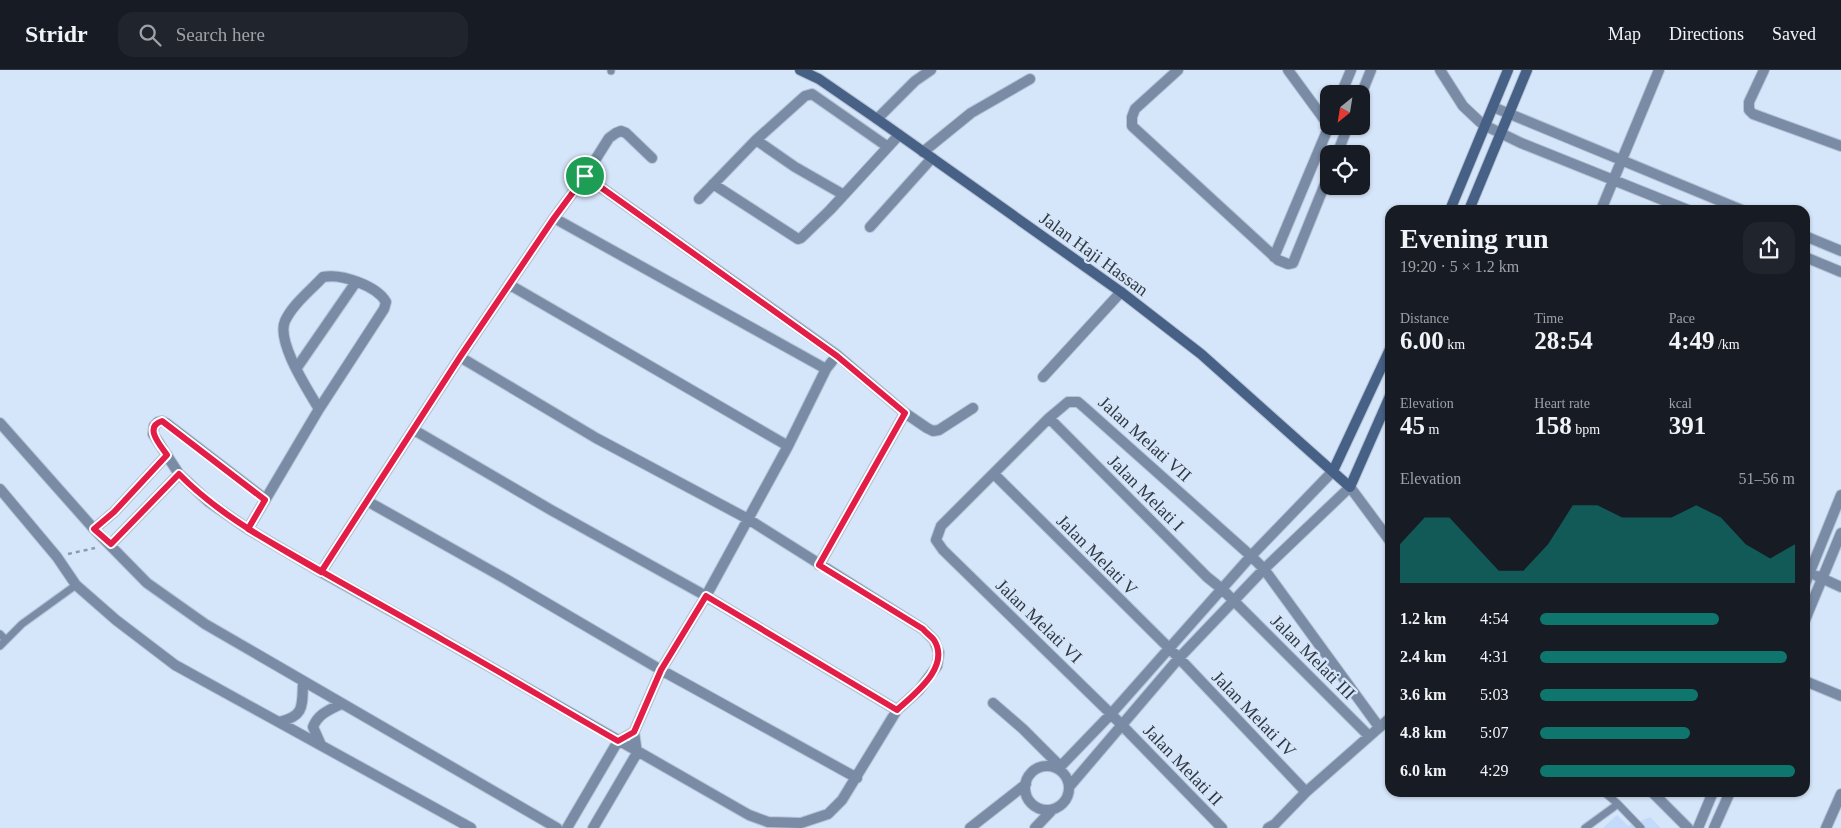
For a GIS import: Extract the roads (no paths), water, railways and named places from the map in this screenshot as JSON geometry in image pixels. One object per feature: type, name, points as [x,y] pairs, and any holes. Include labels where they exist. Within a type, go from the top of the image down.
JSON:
[{"type":"street","name":"Jalan Haji Hassan","points":[[800,70],[819,79],[877,118],[1121,292],[1202,354],[1350,487]]},
{"type":"street","points":[[877,118],[916,81],[931,70]]},
{"type":"street","points":[[1178,70],[1136,109],[1132,117],[1132,126],[1274,258],[1283,263],[1293,263],[1321,195]]},
{"type":"street","points":[[1288,70],[1320,114]]},
{"type":"street","points":[[1345,85],[1351,70]]},
{"type":"street","points":[[1365,85],[1371,70]]},
{"type":"street","points":[[1440,70],[1463,106],[1486,126],[1676,205]]},
{"type":"street","points":[[1452,205],[1508,70]]},
{"type":"street","points":[[1471,205],[1527,70]]},
{"type":"street","points":[[1603,205],[1658,70]]},
{"type":"street","points":[[1764,70],[1749,102],[1749,110],[1753,114],[1841,146]]},
{"type":"street","points":[[923,152],[971,114],[1030,79]]},
{"type":"street","points":[[699,200],[756,140],[799,100],[812,94],[888,147]]},
{"type":"street","points":[[1493,107],[1730,205]]},
{"type":"street","points":[[321,572],[460,357],[554,218],[585,176],[609,138],[616,132],[626,133],[652,158]]},
{"type":"street","points":[[713,184],[798,239],[844,195],[899,135]]},
{"type":"street","points":[[1274,258],[1325,135]]},
{"type":"street","points":[[756,140],[795,167],[844,195]]},
{"type":"street","points":[[870,227],[932,158]]},
{"type":"street","points":[[585,176],[837,356],[905,413],[927,428],[933,431],[939,430],[973,408]]},
{"type":"street","points":[[554,218],[826,369]]},
{"type":"street","points":[[1810,238],[1841,251]]},
{"type":"street","points":[[1810,259],[1841,272]]},
{"type":"street","points":[[248,529],[319,409],[384,309],[386,302],[377,291],[337,276],[323,277],[293,308],[282,330],[296,369],[319,409]]},
{"type":"street","points":[[296,369],[356,282]]},
{"type":"street","points":[[510,285],[788,446]]},
{"type":"street","points":[[1043,377],[1121,292]]},
{"type":"street","points":[[593,828],[637,753],[634,732],[661,670],[706,596],[788,446],[826,369],[837,356]]},
{"type":"street","points":[[265,500],[162,421],[154,426],[153,434],[179,474],[209,502],[248,529],[321,572],[453,645],[637,753],[748,815],[768,822],[801,823],[828,814],[842,800],[857,778],[897,710],[919,690],[937,666],[939,653],[934,640],[923,629],[748,519],[596,438],[460,357]]},
{"type":"street","points":[[1059,768],[1111,714],[1250,556],[1333,471],[1385,359]]},
{"type":"street","name":"Jalan Melati VII","points":[[936,540],[940,526],[1049,418],[1068,402],[1078,402],[1264,569]]},
{"type":"street","points":[[1069,787],[1179,658],[1264,569],[1350,487],[1385,407]]},
{"type":"street","points":[[819,565],[905,413]]},
{"type":"street","name":"Jalan Melati I","points":[[1049,418],[1233,601]]},
{"type":"street","points":[[0,423],[94,529],[111,544],[147,583],[205,624],[557,828]]},
{"type":"street","points":[[414,430],[551,510],[706,596],[897,710]]},
{"type":"street","points":[[94,529],[114,512],[167,455]]},
{"type":"street","points":[[111,544],[179,474]]},
{"type":"street","name":"Jalan Melati V","points":[[994,474],[1179,658]]},
{"type":"street","points":[[1350,487],[1385,534]]},
{"type":"street","points":[[0,489],[57,557],[76,585],[116,620],[175,665],[471,828]]},
{"type":"street","points":[[1810,567],[1841,495]]},
{"type":"street","points":[[366,502],[504,578],[661,670],[857,778]]},
{"type":"street","points":[[1810,608],[1841,532]]},
{"type":"street","name":"Jalan Melati VI","points":[[936,540],[943,550],[1121,724]]},
{"type":"street","points":[[1264,569],[1379,727]]},
{"type":"street","points":[[1810,573],[1841,586]]},
{"type":"street","name":"Jalan Melati III","points":[[1233,601],[1369,736]]},
{"type":"street","name":"Jalan Melati IV","points":[[1179,658],[1306,792]]},
{"type":"street","points":[[279,722],[293,719],[298,714],[302,706],[303,682]]},
{"type":"street","points":[[1810,682],[1841,696]]},
{"type":"street","points":[[993,703],[1023,728],[1064,774],[1069,787],[1065,801],[1053,809],[1034,828]]},
{"type":"street","points":[[322,746],[313,727],[316,720],[323,712],[341,704]]},
{"type":"street","points":[[1273,827],[1306,792],[1385,722]]},
{"type":"street","name":"Jalan Melati II","points":[[1121,724],[1222,828]]},
{"type":"street","points":[[566,828],[618,741],[634,732]]},
{"type":"street","points":[[970,828],[1026,784],[1032,772],[1038,768],[1059,768]]},
{"type":"street","points":[[1026,784],[1028,798],[1032,804],[1039,808],[1053,809]]},
{"type":"street","points":[[1826,828],[1841,794]]},
{"type":"street","points":[[1657,797],[1688,828]]},
{"type":"street","points":[[1698,828],[1711,797]]},
{"type":"street","points":[[1714,828],[1728,797]]},
{"type":"lane","points":[[0,646],[22,624],[76,585]]},
{"type":"lane","points":[[0,634],[6,640]]},
{"type":"lane","points":[[1610,797],[1641,828]]},
{"type":"lane","points":[[1585,828],[1618,804]]}]
